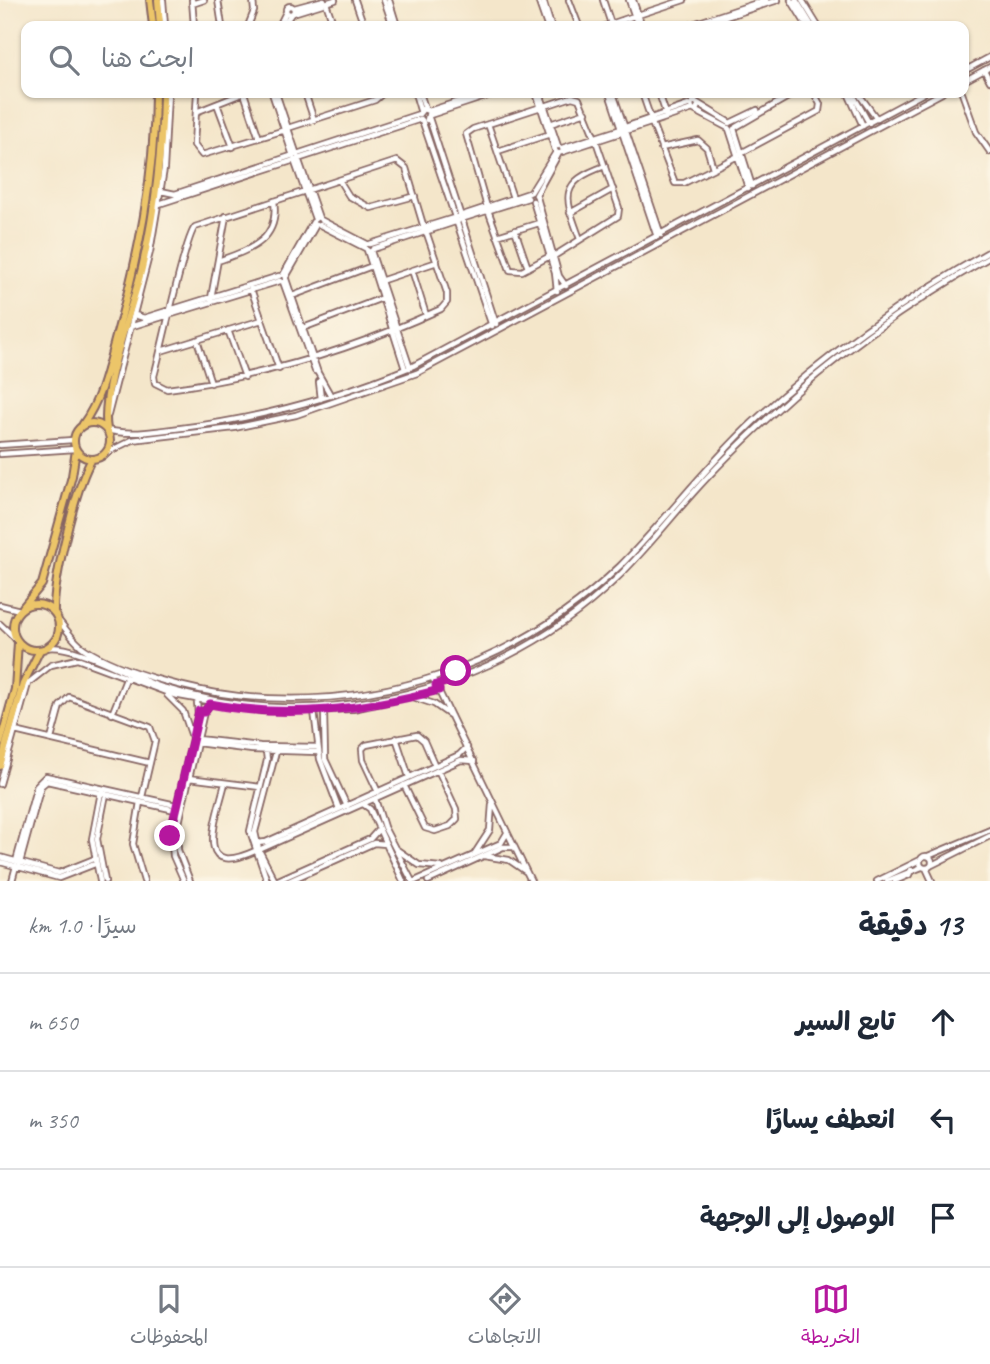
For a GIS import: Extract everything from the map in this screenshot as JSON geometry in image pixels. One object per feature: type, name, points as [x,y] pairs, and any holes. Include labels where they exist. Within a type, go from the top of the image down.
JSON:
[{"type":"main road","points":[[150,0],[159,21]]},
{"type":"main road","points":[[154,21],[158,0]]},
{"type":"main road","points":[[155,98],[150,179],[134,268],[99,397],[83,424],[76,430],[73,440],[83,457],[92,459],[106,453],[110,443],[105,418],[106,399],[132,320],[151,219],[168,98]]},
{"type":"main road","points":[[83,424],[94,422],[107,430]]},
{"type":"main road","points":[[0,743],[17,675],[17,640],[12,626],[42,584],[72,476],[76,449]]},
{"type":"main road","points":[[0,766],[27,678],[43,649],[56,639],[58,621],[54,612],[54,599],[80,490],[92,459]]},
{"type":"main road","points":[[54,599],[65,628]]},
{"type":"main road","points":[[22,609],[40,604],[54,612]]},
{"type":"main road","points":[[17,640],[28,649],[43,649]]},
{"type":"main road","points":[[17,675],[27,678]]},
{"type":"street","points":[[163,0],[165,21]]},
{"type":"street","points":[[194,21],[192,2],[204,0]]},
{"type":"street","points":[[218,0],[221,21]]},
{"type":"street","points":[[250,21],[254,11],[253,0]]},
{"type":"street","points":[[285,0],[290,10]]},
{"type":"street","points":[[284,21],[290,10],[335,0]]},
{"type":"street","points":[[355,0],[362,21]]},
{"type":"street","points":[[386,0],[393,21]]},
{"type":"street","points":[[540,0],[547,21]]},
{"type":"street","points":[[577,21],[570,1],[579,0]]},
{"type":"street","points":[[603,0],[607,21]]},
{"type":"street","points":[[631,0],[638,21]]},
{"type":"street","points":[[620,21],[684,0]]},
{"type":"street","points":[[702,21],[766,0]]},
{"type":"street","points":[[713,21],[778,0]]},
{"type":"street","points":[[796,0],[807,21]]},
{"type":"street","points":[[796,0],[814,21]]},
{"type":"street","points":[[325,1],[332,21]]},
{"type":"street","points":[[969,68],[990,57]]},
{"type":"street","points":[[969,78],[990,67]]},
{"type":"street","points":[[984,70],[990,81]]},
{"type":"street","points":[[132,320],[159,205],[168,98]]},
{"type":"street","points":[[197,98],[194,145],[197,151],[209,155],[377,98]]},
{"type":"street","points":[[196,112],[232,98]]},
{"type":"street","points":[[246,98],[259,138]]},
{"type":"street","points":[[276,98],[317,221],[369,248],[408,369]]},
{"type":"street","points":[[308,98],[314,120]]},
{"type":"street","points":[[419,98],[494,325]]},
{"type":"street","points":[[159,205],[470,98]]},
{"type":"street","points":[[424,114],[478,98]]},
{"type":"street","points":[[540,98],[559,150]]},
{"type":"street","points":[[572,98],[470,130],[465,137],[507,267],[516,272],[552,256],[617,218],[620,210],[586,112],[577,98]]},
{"type":"street","points":[[613,98],[659,236]]},
{"type":"street","points":[[644,98],[675,183],[684,183],[819,111],[820,104],[817,98]]},
{"type":"street","points":[[661,98],[666,114]]},
{"type":"street","points":[[693,98],[695,105],[731,126],[750,187]]},
{"type":"street","points":[[731,126],[775,98]]},
{"type":"street","points":[[731,126],[785,98]]},
{"type":"street","points":[[852,98],[863,126]]},
{"type":"street","points":[[853,98],[869,123]]},
{"type":"street","points":[[862,98],[877,119]]},
{"type":"street","points":[[107,430],[132,433],[233,421],[308,403],[408,369],[915,98]]},
{"type":"street","points":[[106,453],[132,440],[253,425],[296,415],[417,373],[933,98]]},
{"type":"street","points":[[964,98],[976,132],[990,152]]},
{"type":"street","points":[[217,104],[233,147]]},
{"type":"street","points":[[651,121],[695,105]]},
{"type":"street","points":[[545,235],[539,223],[533,196],[559,150],[695,105]]},
{"type":"street","points":[[543,106],[550,134],[559,150]]},
{"type":"street","points":[[550,124],[586,112]]},
{"type":"street","points":[[488,124],[513,198]]},
{"type":"street","points":[[498,151],[550,134]]},
{"type":"street","points":[[661,148],[698,140],[707,148],[713,168]]},
{"type":"street","points":[[804,158],[807,165]]},
{"type":"street","points":[[399,162],[406,168],[448,299],[443,307],[395,330],[312,360],[211,383],[167,389],[158,387],[154,376],[190,232],[199,225],[307,190],[399,162]]},
{"type":"street","points":[[790,165],[794,172]]},
{"type":"street","points":[[580,239],[566,198],[573,182],[584,174],[605,166]]},
{"type":"street","points":[[161,191],[175,194],[257,170]]},
{"type":"street","points":[[339,180],[349,196],[371,208],[415,196]]},
{"type":"street","points":[[570,213],[613,189]]},
{"type":"street","points":[[505,203],[513,198],[533,196]]},
{"type":"street","points":[[369,248],[533,196]]},
{"type":"street","points":[[533,196],[552,256],[566,286]]},
{"type":"street","points":[[218,261],[259,245],[275,217],[274,201]]},
{"type":"street","points":[[211,298],[226,216]]},
{"type":"street","points":[[132,320],[172,312],[283,278],[317,221]]},
{"type":"street","points":[[496,236],[539,223]]},
{"type":"street","points":[[515,230],[527,268]]},
{"type":"street","points":[[369,248],[382,298],[395,330]]},
{"type":"street","points":[[0,784],[27,678],[56,663],[99,659],[185,686],[254,698],[337,698],[384,692],[456,671],[523,639],[577,603],[626,559],[709,466],[774,402],[857,335],[990,251]]},
{"type":"street","points":[[552,256],[556,300]]},
{"type":"street","points":[[43,649],[65,647],[126,680],[163,692],[210,704],[262,711],[324,711],[363,707],[438,688],[513,653],[581,610],[630,565],[727,457],[813,379],[888,322],[990,257]]},
{"type":"street","points":[[380,281],[437,262]]},
{"type":"street","points":[[292,296],[372,266]]},
{"type":"street","points":[[412,270],[426,315]]},
{"type":"street","points":[[132,320],[172,312],[283,278]]},
{"type":"street","points":[[283,278],[292,296],[312,360],[331,396]]},
{"type":"street","points":[[283,278],[319,379],[321,399]]},
{"type":"street","points":[[251,289],[279,369]]},
{"type":"street","points":[[303,328],[382,298]]},
{"type":"street","points":[[539,301],[543,307]]},
{"type":"street","points":[[161,351],[262,320]]},
{"type":"street","points":[[228,330],[245,377]]},
{"type":"street","points":[[197,340],[211,383]]},
{"type":"street","points":[[308,403],[310,411]]},
{"type":"street","points":[[293,407],[296,415]]},
{"type":"street","points":[[161,430],[161,437]]},
{"type":"street","points":[[132,433],[132,440]]},
{"type":"street","points":[[0,444],[73,440]]},
{"type":"street","points":[[44,442],[45,451]]},
{"type":"street","points":[[0,454],[76,449]]},
{"type":"street","points":[[0,605],[22,609]]},
{"type":"street","points":[[58,621],[86,650],[99,659],[141,680],[187,694],[267,707],[361,702],[438,688]]},
{"type":"street","points":[[0,624],[17,640]]},
{"type":"street","points":[[456,671],[459,678]]},
{"type":"street","points":[[433,678],[531,881]]},
{"type":"street","points":[[112,714],[126,680]]},
{"type":"street","points":[[163,692],[183,711],[196,740],[176,808],[171,846],[184,881]]},
{"type":"street","points":[[51,739],[60,706],[69,697],[153,729],[156,739],[133,844],[144,881]]},
{"type":"street","points":[[411,697],[434,704],[453,718]]},
{"type":"street","points":[[192,881],[186,873],[176,836],[201,712],[197,701]]},
{"type":"street","points":[[201,712],[210,704]]},
{"type":"street","points":[[314,711],[320,718],[325,759],[347,806]]},
{"type":"street","points":[[324,711],[320,718],[318,750],[339,809]]},
{"type":"street","points":[[15,731],[150,763]]},
{"type":"street","points":[[378,792],[363,760],[362,749],[366,745],[396,738],[421,737],[457,811],[457,818],[450,826],[435,831],[427,829],[404,785]]},
{"type":"street","points":[[396,738],[410,777]]},
{"type":"street","points":[[196,740],[318,750]]},
{"type":"street","points":[[196,740],[269,756],[276,752],[318,750]]},
{"type":"street","points":[[225,783],[213,832],[215,851],[229,861],[375,799],[460,757],[467,747]]},
{"type":"street","points":[[267,881],[250,831],[269,756]]},
{"type":"street","points":[[269,756],[256,828],[257,850],[276,881],[377,843],[386,844]]},
{"type":"street","points":[[460,757],[474,761]]},
{"type":"street","points":[[257,843],[264,843],[410,777],[437,768]]},
{"type":"street","points":[[189,778],[260,787]]},
{"type":"street","points":[[12,881],[36,799],[47,780],[77,784],[176,808]]},
{"type":"street","points":[[77,784],[103,793],[126,796]]},
{"type":"street","points":[[103,793],[94,862],[103,881]]},
{"type":"street","points":[[375,799],[372,807],[379,829],[408,880]]},
{"type":"street","points":[[473,855],[491,827],[492,799]]},
{"type":"street","points":[[362,804],[372,807],[408,880]]},
{"type":"street","points":[[289,881],[374,836],[379,829]]},
{"type":"street","points":[[877,881],[990,830]]},
{"type":"street","points":[[428,881],[438,879],[484,856],[503,844],[507,832]]},
{"type":"street","points":[[374,836],[377,843]]},
{"type":"street","points":[[887,881],[911,870],[932,865],[990,836]]},
{"type":"street","points":[[95,844],[103,881]]},
{"type":"street","points":[[408,880],[503,844],[514,847]]},
{"type":"street","points":[[393,846],[419,865],[446,867]]},
{"type":"street","points":[[484,856],[509,860],[527,873]]},
{"type":"street","points":[[928,856],[932,865]]},
{"type":"street","points":[[0,859],[63,879],[94,862]]},
{"type":"street","points":[[920,860],[932,881]]},
{"type":"street","points":[[34,869],[61,873],[94,862]]},
{"type":"street","points":[[895,881],[909,875],[911,870]]},
{"type":"route","points":[[170,836],[199,711],[204,712],[210,704],[272,712],[363,707],[439,690],[436,685],[459,678],[456,671]]}]
